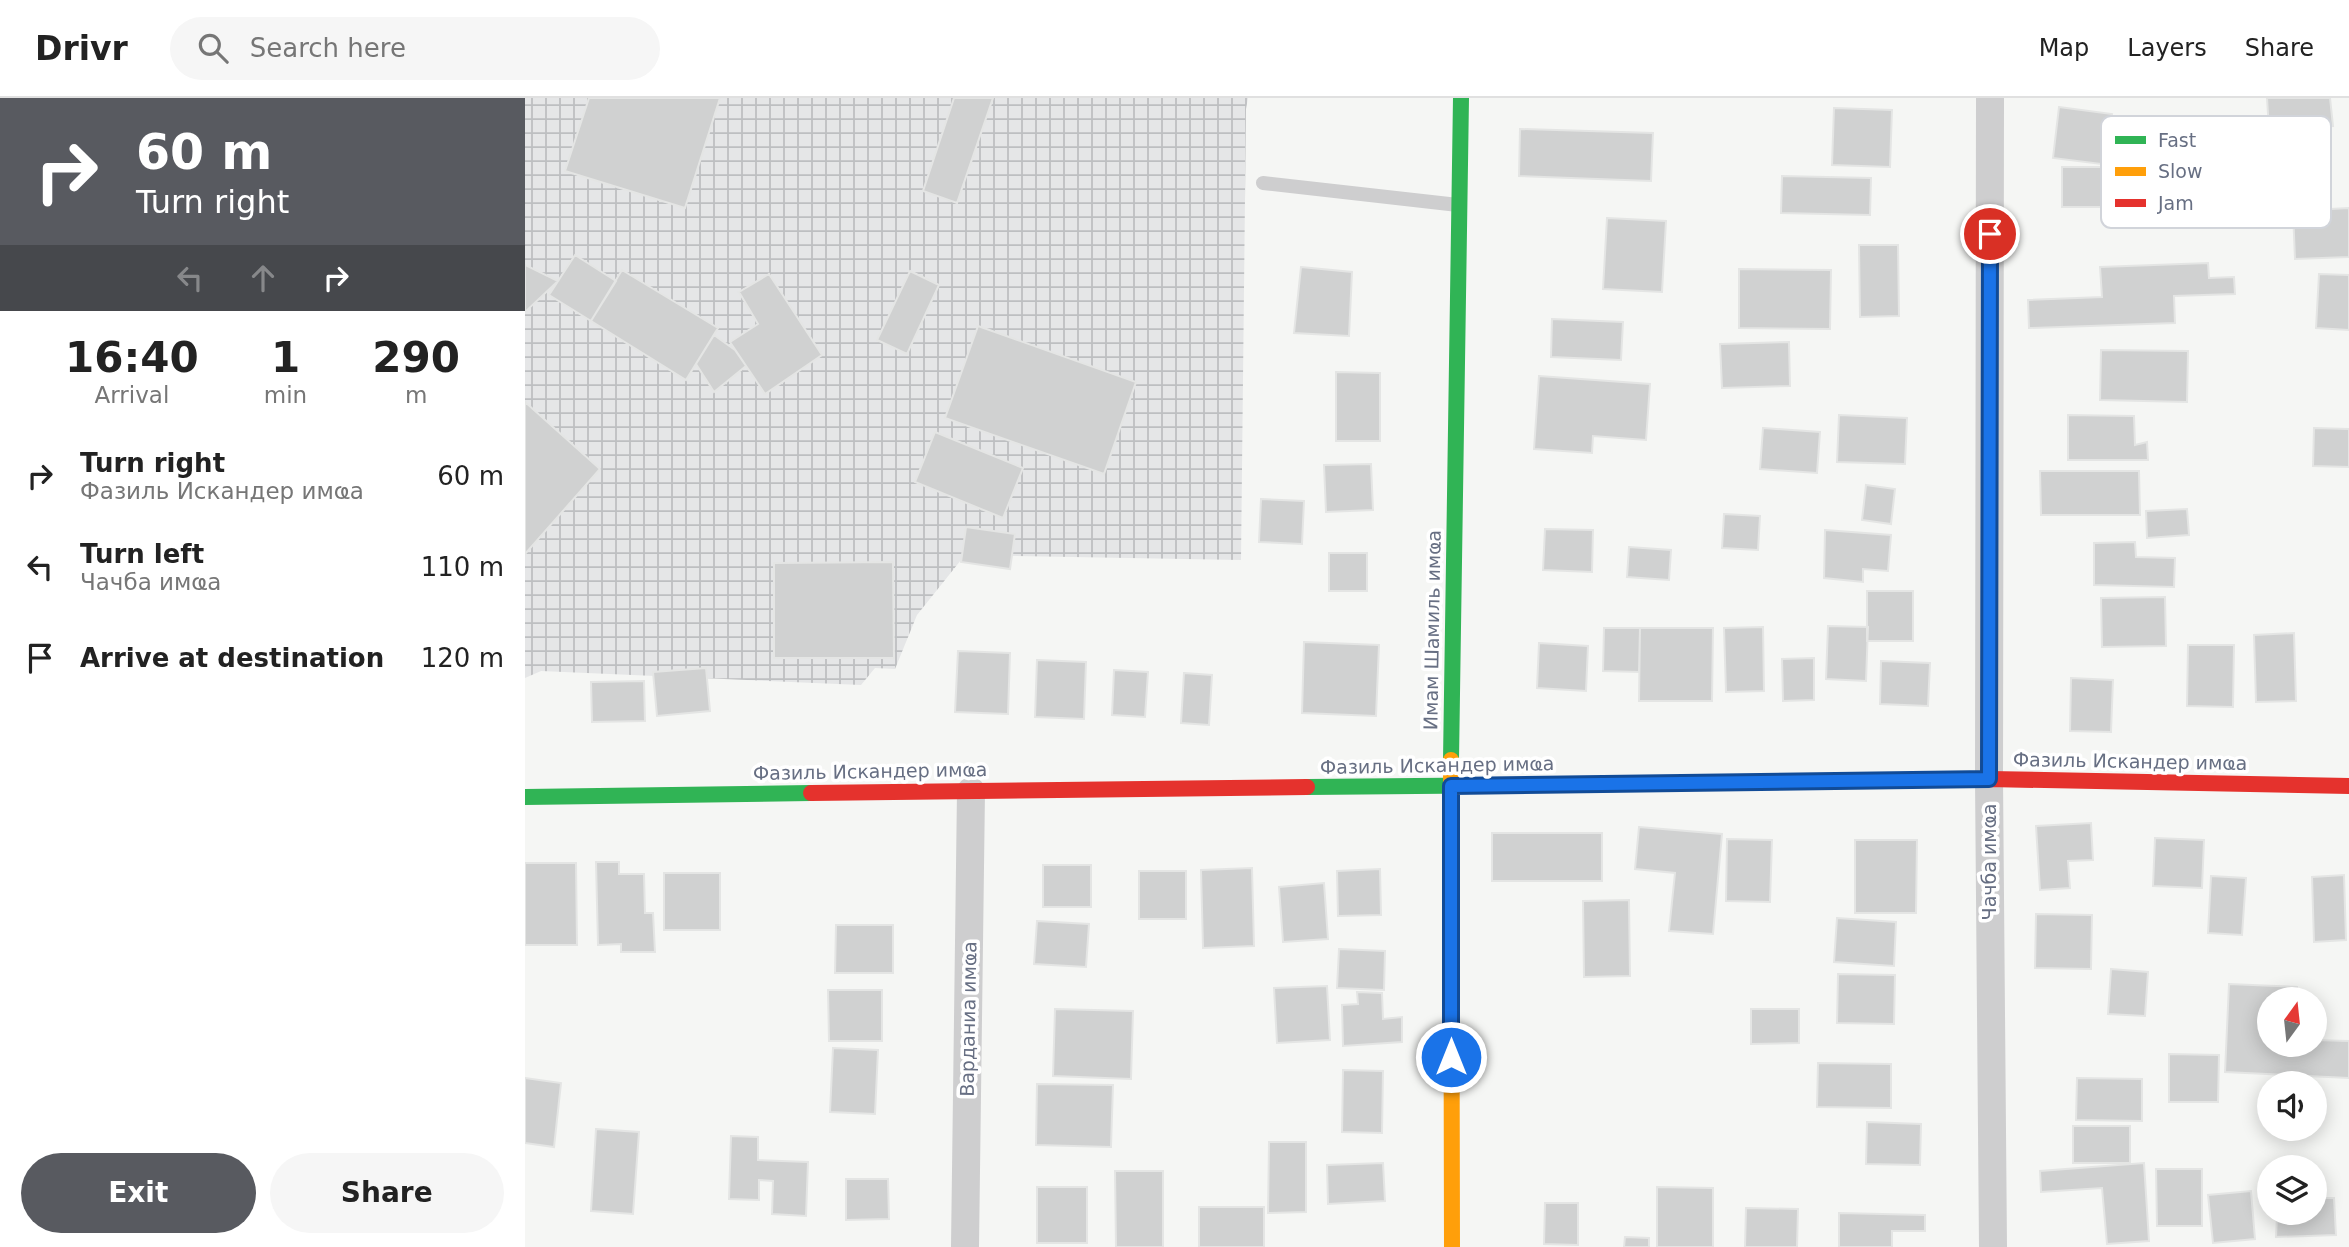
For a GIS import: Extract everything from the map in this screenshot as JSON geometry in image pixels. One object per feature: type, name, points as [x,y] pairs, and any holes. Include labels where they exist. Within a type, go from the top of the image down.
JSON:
[{"type":"street","name":"Имам Шамиль имҩа","points":[[1451,1247],[1451,786],[1461,98]]},
{"type":"street","name":"Чачба имҩа","points":[[1990,98],[1989,779],[1993,1247]]},
{"type":"street","name":"Фазиль Искандер имҩа","points":[[525,797],[1989,779],[2349,786]]},
{"type":"street","name":"Варданиа имҩа","points":[[965,1247],[971,791]]},
{"type":"lane","points":[[1263,183],[1459,205]]},
{"type":"shaded area","points":[[525,98],[1248,98],[1241,560],[965,555],[917,615],[895,669],[875,668],[861,685],[541,671],[525,678]]},
{"type":"building","points":[[589,98],[720,98],[685,208],[565,171]]},
{"type":"building","points":[[954,98],[993,98],[957,203],[923,191]]},
{"type":"building","points":[[2267,98],[2330,98],[2333,126],[2331,116],[2268,116]]},
{"type":"building","points":[[2059,107],[2112,114],[2101,116],[2101,164],[2053,158]]},
{"type":"building","points":[[1834,108],[1892,110],[1890,167],[1832,165]]},
{"type":"building","points":[[1520,129],[1653,133],[1651,181],[1519,176]]},
{"type":"building","points":[[2062,167],[2101,167],[2101,207],[2062,207]]},
{"type":"building","points":[[1782,176],[1871,178],[1870,215],[1781,213]]},
{"type":"building","points":[[2349,208],[2349,257],[2295,259],[2294,228],[2331,228],[2331,209]]},
{"type":"building","points":[[1607,218],[1666,221],[1662,292],[1603,289]]},
{"type":"building","points":[[1859,245],[1898,245],[1899,316],[1860,317]]},
{"type":"building","points":[[575,255],[616,281],[591,321],[549,295]]},
{"type":"building","points":[[2208,263],[2209,278],[2234,277],[2235,294],[2174,296],[2175,323],[2029,328],[2028,300],[2102,297],[2100,267]]},
{"type":"building","points":[[525,265],[558,281],[525,312]]},
{"type":"building","points":[[1301,267],[1352,272],[1349,336],[1294,333]]},
{"type":"building","points":[[1739,269],[1831,270],[1830,329],[1739,328]]},
{"type":"building","points":[[622,270],[718,328],[686,380],[591,321]]},
{"type":"building","points":[[910,271],[939,285],[907,354],[877,340]]},
{"type":"building","points":[[769,274],[822,355],[765,394],[730,342],[758,324],[739,292]]},
{"type":"building","points":[[2319,274],[2349,275],[2349,330],[2316,328]]},
{"type":"building","points":[[1552,319],[1623,322],[1621,360],[1551,357]]},
{"type":"building","points":[[978,326],[1136,382],[1104,474],[945,418]]},
{"type":"building","points":[[714,335],[735,350],[746,366],[714,392],[696,364]]},
{"type":"building","points":[[1789,342],[1790,386],[1722,388],[1720,344]]},
{"type":"building","points":[[2101,350],[2188,351],[2187,402],[2100,400]]},
{"type":"building","points":[[1336,372],[1380,373],[1380,441],[1336,441]]},
{"type":"building","points":[[1539,376],[1650,384],[1646,440],[1593,436],[1592,453],[1534,449]]},
{"type":"building","points":[[525,402],[600,469],[525,554]]},
{"type":"building","points":[[1839,415],[1907,418],[1905,464],[1837,462]]},
{"type":"building","points":[[2068,415],[2134,416],[2135,445],[2147,442],[2148,460],[2068,460]]},
{"type":"building","points":[[1763,428],[1820,432],[1817,473],[1760,469]]},
{"type":"building","points":[[2314,428],[2349,429],[2349,467],[2313,466]]},
{"type":"building","points":[[935,432],[1023,468],[1003,518],[915,482]]},
{"type":"building","points":[[1371,464],[1373,510],[1326,512],[1324,465]]},
{"type":"building","points":[[2040,471],[2139,471],[2140,515],[2041,515]]},
{"type":"building","points":[[1866,485],[1895,489],[1891,524],[1862,520]]},
{"type":"building","points":[[1261,499],[1304,501],[1302,544],[1259,542]]},
{"type":"building","points":[[2187,509],[2189,535],[2147,538],[2146,511]]},
{"type":"building","points":[[1724,514],[1760,516],[1758,550],[1722,548]]},
{"type":"building","points":[[966,527],[1015,534],[1010,569],[961,562]]},
{"type":"building","points":[[1545,529],[1593,530],[1592,572],[1543,570]]},
{"type":"building","points":[[1825,530],[1891,535],[1888,571],[1863,569],[1863,582],[1824,578]]},
{"type":"building","points":[[2135,542],[2136,557],[2175,558],[2174,587],[2094,585],[2094,543]]},
{"type":"building","points":[[1629,547],[1671,550],[1669,580],[1627,577]]},
{"type":"building","points":[[1329,553],[1367,553],[1367,591],[1329,591]]},
{"type":"building","points":[[893,562],[894,658],[774,658],[774,563]]},
{"type":"building","points":[[1867,591],[1913,591],[1913,641],[1867,641]]},
{"type":"building","points":[[2165,597],[2166,646],[2102,647],[2101,598]]},
{"type":"building","points":[[1828,626],[1868,627],[1866,681],[1826,679]]},
{"type":"building","points":[[1763,627],[1764,691],[1726,692],[1724,628]]},
{"type":"building","points":[[1604,628],[1640,628],[1639,672],[1603,671]]},
{"type":"building","points":[[1640,628],[1713,628],[1712,701],[1639,701]]},
{"type":"building","points":[[2294,633],[2296,701],[2256,702],[2254,635]]},
{"type":"building","points":[[1304,642],[1379,645],[1376,716],[1302,713]]},
{"type":"building","points":[[1539,643],[1588,646],[1586,691],[1537,688]]},
{"type":"building","points":[[2188,645],[2234,645],[2233,707],[2187,706]]},
{"type":"building","points":[[958,651],[1010,653],[1008,714],[955,712]]},
{"type":"building","points":[[1814,658],[1814,700],[1783,701],[1782,659]]},
{"type":"building","points":[[1037,660],[1086,662],[1084,719],[1035,717]]},
{"type":"building","points":[[1881,661],[1930,663],[1928,706],[1880,704]]},
{"type":"building","points":[[706,668],[710,711],[657,716],[653,672]]},
{"type":"building","points":[[1114,670],[1148,672],[1145,717],[1112,715]]},
{"type":"building","points":[[1184,673],[1212,675],[1209,725],[1181,723]]},
{"type":"building","points":[[2071,678],[2113,680],[2111,732],[2070,731]]},
{"type":"building","points":[[644,681],[645,721],[592,722],[591,682]]},
{"type":"building","points":[[2091,823],[2093,860],[2068,861],[2070,888],[2040,890],[2036,826]]},
{"type":"building","points":[[1639,827],[1722,834],[1713,934],[1669,931],[1675,873],[1635,869]]},
{"type":"building","points":[[1492,833],[1602,833],[1602,881],[1492,881]]},
{"type":"building","points":[[2155,838],[2204,840],[2202,888],[2153,886]]},
{"type":"building","points":[[1727,839],[1772,840],[1770,902],[1726,901]]},
{"type":"building","points":[[1855,840],[1917,840],[1916,913],[1855,913]]},
{"type":"building","points":[[596,862],[619,862],[619,874],[644,874],[645,913],[653,913],[655,952],[621,952],[621,944],[598,945]]},
{"type":"building","points":[[525,863],[576,863],[577,945],[525,945]]},
{"type":"building","points":[[1043,865],[1091,865],[1091,907],[1043,907]]},
{"type":"building","points":[[1252,868],[1254,946],[1203,948],[1201,870]]},
{"type":"building","points":[[1380,869],[1381,915],[1338,916],[1337,871]]},
{"type":"building","points":[[1139,871],[1186,871],[1186,919],[1139,919]]},
{"type":"building","points":[[664,873],[720,873],[720,930],[664,930]]},
{"type":"building","points":[[2344,875],[2346,940],[2314,942],[2312,877]]},
{"type":"building","points":[[2211,876],[2246,878],[2242,935],[2208,933]]},
{"type":"building","points":[[1324,883],[1328,939],[1283,942],[1279,887]]},
{"type":"building","points":[[1629,900],[1630,976],[1584,977],[1583,901]]},
{"type":"building","points":[[2036,914],[2092,915],[2091,969],[2035,968]]},
{"type":"building","points":[[1837,918],[1896,922],[1894,966],[1834,962]]},
{"type":"building","points":[[1037,921],[1089,924],[1086,967],[1034,964]]},
{"type":"building","points":[[836,925],[893,925],[893,973],[835,973]]},
{"type":"building","points":[[1339,949],[1385,951],[1384,990],[1337,988]]},
{"type":"building","points":[[2111,969],[2148,972],[2145,1016],[2108,1014]]},
{"type":"building","points":[[1838,974],[1895,975],[1894,1024],[1837,1023]]},
{"type":"building","points":[[2229,984],[2297,987],[2257,987],[2257,1057],[2327,1057],[2327,1040],[2349,1041],[2349,1078],[2327,1077],[2327,1071],[2225,1072]]},
{"type":"building","points":[[1327,986],[1330,1040],[1277,1043],[1274,988]]},
{"type":"building","points":[[828,990],[882,990],[882,1041],[829,1041]]},
{"type":"building","points":[[1357,992],[1382,993],[1383,1019],[1402,1017],[1402,1042],[1343,1046],[1342,1005],[1358,1004]]},
{"type":"building","points":[[1055,1009],[1133,1011],[1131,1079],[1053,1076]]},
{"type":"building","points":[[1751,1009],[1799,1009],[1799,1043],[1751,1044]]},
{"type":"building","points":[[833,1048],[878,1050],[875,1114],[830,1112]]},
{"type":"building","points":[[2169,1054],[2219,1055],[2218,1102],[2169,1102]]},
{"type":"building","points":[[1818,1063],[1891,1064],[1891,1108],[1817,1107]]},
{"type":"building","points":[[1343,1070],[1383,1071],[1382,1133],[1342,1132]]},
{"type":"building","points":[[525,1078],[561,1083],[554,1147],[525,1143]]},
{"type":"building","points":[[2077,1078],[2142,1079],[2142,1121],[2076,1120]]},
{"type":"building","points":[[1037,1084],[1113,1085],[1111,1147],[1036,1145]]},
{"type":"building","points":[[1867,1122],[1921,1124],[1920,1165],[1866,1164]]},
{"type":"building","points":[[2073,1126],[2130,1126],[2130,1163],[2073,1163]]},
{"type":"building","points":[[596,1129],[639,1132],[633,1214],[591,1211]]},
{"type":"building","points":[[731,1136],[758,1137],[758,1160],[808,1162],[806,1216],[772,1214],[773,1181],[759,1180],[759,1200],[729,1199]]},
{"type":"building","points":[[1269,1142],[1306,1142],[1306,1212],[1268,1213]]},
{"type":"building","points":[[1383,1163],[1385,1201],[1328,1204],[1327,1165]]},
{"type":"building","points":[[2144,1163],[2149,1241],[2107,1244],[2102,1188],[2041,1192],[2040,1171]]},
{"type":"building","points":[[2156,1169],[2202,1169],[2202,1226],[2157,1226]]},
{"type":"building","points":[[1115,1171],[1163,1171],[1163,1247],[1116,1247]]},
{"type":"building","points":[[846,1179],[888,1179],[889,1219],[846,1220]]},
{"type":"building","points":[[1037,1187],[1087,1187],[1087,1243],[1037,1243]]},
{"type":"building","points":[[1657,1187],[1713,1188],[1713,1247],[1657,1247]]},
{"type":"building","points":[[2251,1191],[2255,1239],[2213,1243],[2208,1195]]},
{"type":"building","points":[[2327,1198],[2334,1198],[2336,1235],[2276,1237],[2277,1225],[2327,1225]]},
{"type":"building","points":[[1545,1203],[1578,1203],[1578,1245],[1544,1244]]},
{"type":"building","points":[[1199,1207],[1264,1207],[1264,1247],[1199,1247]]},
{"type":"building","points":[[1746,1208],[1798,1209],[1797,1247],[1745,1247]]},
{"type":"building","points":[[1839,1213],[1925,1215],[1925,1231],[1892,1231],[1892,1247],[1839,1247]]},
{"type":"building","points":[[1625,1237],[1649,1238],[1649,1247],[1624,1247]]},
{"type":"traffic: fast","points":[[1451,760],[1461,98]]},
{"type":"traffic: fast","points":[[1307,787],[1620,784]]},
{"type":"traffic: fast","points":[[525,797],[811,793]]},
{"type":"traffic: slow","points":[[1451,760],[1452,1247]]},
{"type":"traffic: slow","points":[[1620,784],[1921,780]]},
{"type":"traffic: jam","points":[[1921,780],[2349,786]]},
{"type":"traffic: jam","points":[[811,793],[1307,787]]},
{"type":"route","points":[[1451,1057],[1451,786],[1989,779],[1990,234]]}]
